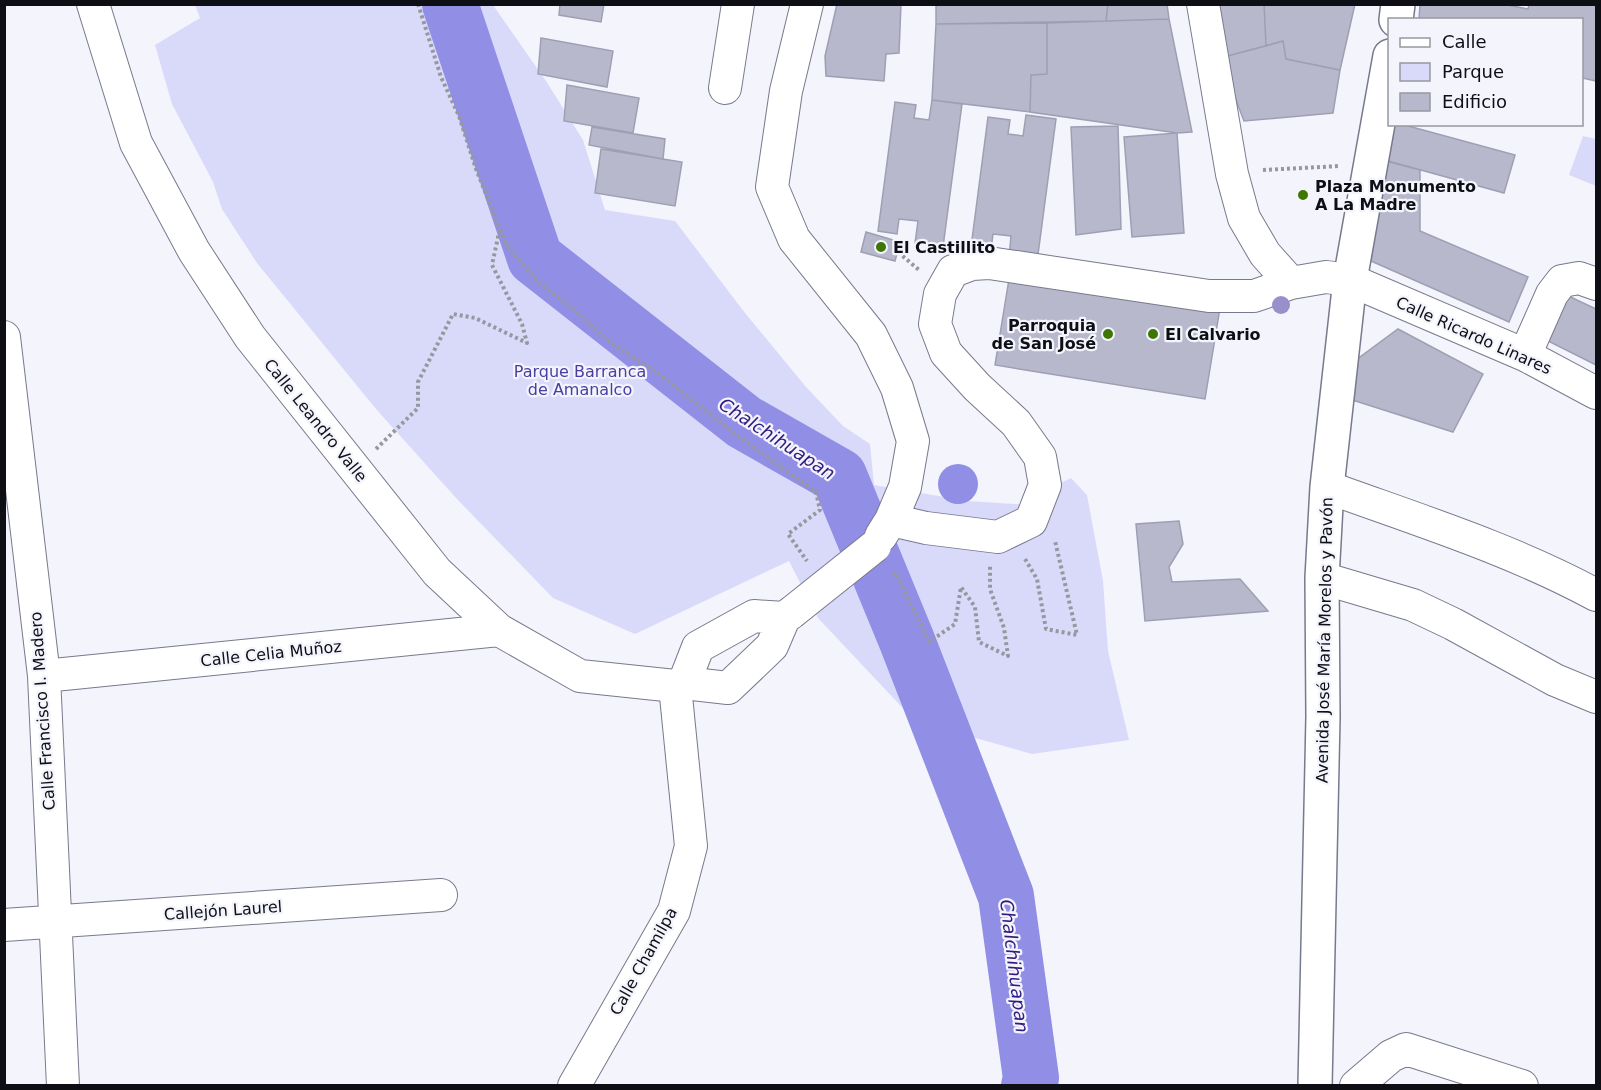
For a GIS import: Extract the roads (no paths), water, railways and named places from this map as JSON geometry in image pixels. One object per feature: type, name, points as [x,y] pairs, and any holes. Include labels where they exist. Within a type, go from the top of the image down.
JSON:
[{"type":"main road","name":"Avenida José María Morelos y Pavón","points":[[1315,1086],[1322,729],[1322,578],[1327,487],[1350,280],[1388,62]]},
{"type":"street","name":"Calle Leandro Valle","points":[[93,4],[136,143],[194,251],[250,337],[437,572],[499,630],[580,676],[728,688],[772,646],[788,615],[875,546],[891,520],[905,487],[913,441],[897,388],[871,334],[794,239],[772,188],[786,91],[807,4]]},
{"type":"street","points":[[725,88],[738,4]]},
{"type":"street","points":[[1203,4],[1232,171],[1244,218],[1265,254],[1291,283]]},
{"type":"street","points":[[891,520],[926,528],[998,537],[1031,521],[1045,485],[1040,457],[1016,423],[977,387],[946,353],[935,324],[940,294],[953,272],[972,264],[988,263],[1209,296],[1254,296],[1291,283],[1326,278],[1350,280]]},
{"type":"street","points":[[1525,355],[1552,294],[1562,281],[1580,278],[1596,284]]},
{"type":"street","name":"Calle Ricardo Linares","points":[[1350,280],[1525,355],[1596,393]]},
{"type":"street","name":"Calle Francisco I. Madero","points":[[4,337],[44,676],[63,1086]]},
{"type":"street","points":[[1327,487],[1491,545],[1563,577],[1596,595]]},
{"type":"street","points":[[1322,578],[1413,605],[1453,624],[1555,680],[1596,697]]},
{"type":"street","points":[[680,684],[698,647],[754,616],[788,615]]},
{"type":"street","name":"Calle Celia Muñoz","points":[[44,676],[499,630]]},
{"type":"street","name":"Calle Chamilpa","points":[[574,1086],[674,911],[691,846],[680,684]]},
{"type":"street","name":"Callejón Laurel","points":[[4,925],[441,895]]},
{"type":"street","points":[[1356,1086],[1390,1056],[1406,1049],[1522,1086]]},
{"type":"waterway","name":"Chalchihuapan","points":[[450,4],[535,258],[744,422],[839,476],[907,641],[1006,896],[1031,1078],[1029,1086]]},
{"type":"place","name":"Plaza Monumento A La Madre","points":[[1303,195]]},
{"type":"place","name":"El Castillito","points":[[881,247]]},
{"type":"place","name":"Parroquia de San José","points":[[1108,334]]},
{"type":"place","name":"El Calvario","points":[[1153,334]]},
{"type":"park label","name":"Parque Barranca de Amanalco","points":[[580,380]]}]
